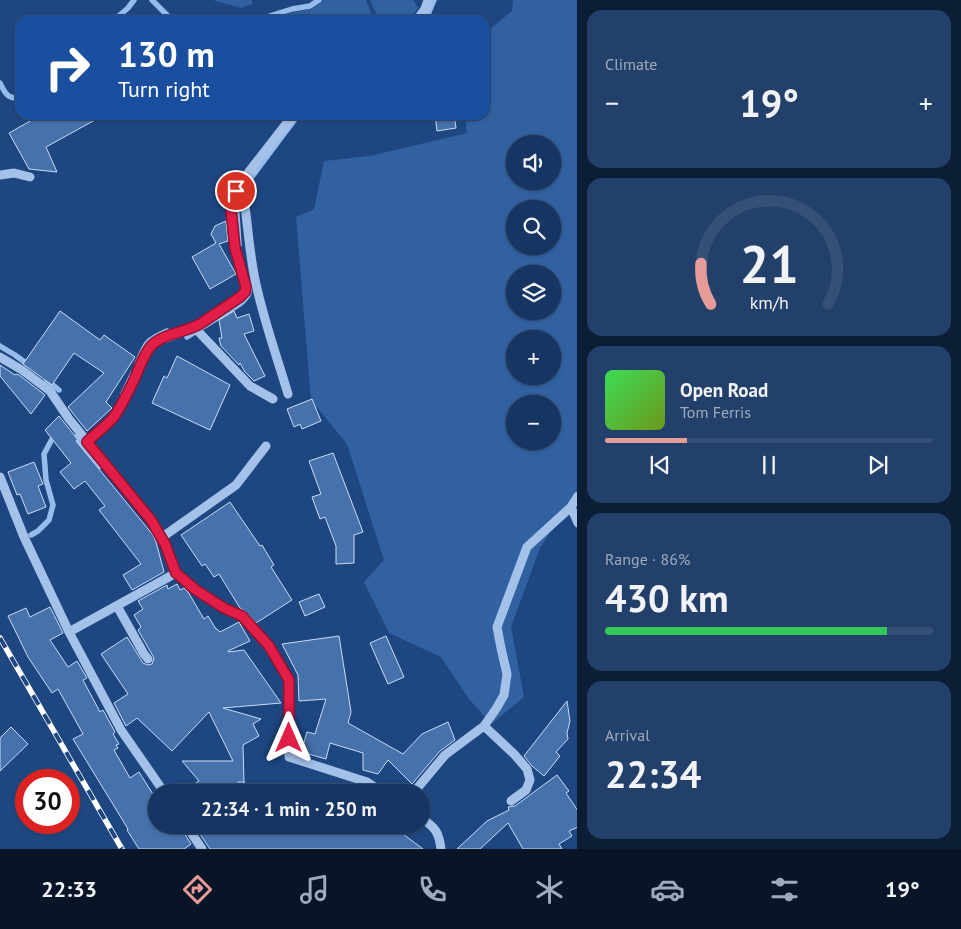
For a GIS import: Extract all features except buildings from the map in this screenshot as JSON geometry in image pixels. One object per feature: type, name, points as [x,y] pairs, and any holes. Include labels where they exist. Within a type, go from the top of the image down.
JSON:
[{"type":"street","points":[[420,15],[428,0]]},
{"type":"street","points":[[87,442],[120,408],[151,346],[172,335],[194,327],[245,292],[246,287],[235,248],[230,200],[241,182],[288,120]]},
{"type":"street","points":[[0,175],[14,173],[30,177]]},
{"type":"street","points":[[241,182],[246,204],[250,250],[256,283],[288,394]]},
{"type":"street","points":[[194,327],[250,386],[272,399]]},
{"type":"street","points":[[0,357],[22,370],[50,391],[87,442],[151,520],[176,573],[196,590],[224,608],[242,616],[269,646],[289,680],[289,758],[370,784]]},
{"type":"street","points":[[161,538],[236,485],[266,446]]},
{"type":"street","points":[[0,477],[24,537],[69,632],[121,730],[158,784]]},
{"type":"street","points":[[421,784],[446,756],[484,726],[504,695],[507,674],[497,627],[526,547],[571,507],[577,496]]},
{"type":"street","points":[[571,507],[577,522]]},
{"type":"street","points":[[69,632],[176,573]]},
{"type":"street","points":[[117,606],[148,659]]},
{"type":"street","points":[[484,726],[527,769],[530,780],[526,790],[511,801]]},
{"type":"street","points":[[430,824],[439,837],[441,849]]},
{"type":"street","points":[[192,834],[202,849]]},
{"type":"shaded area","points":[[213,0],[252,0],[252,4],[241,8]]},
{"type":"shaded area","points":[[324,0],[366,0],[372,15],[283,15],[312,9]]},
{"type":"shaded area","points":[[370,0],[413,0],[418,8],[413,15],[377,15]]},
{"type":"shaded area","points":[[513,0],[577,0],[577,490],[540,548],[511,627],[524,697],[491,724],[469,699],[441,657],[389,633],[364,582],[384,560],[347,444],[311,400],[296,217],[314,209],[324,161],[370,156],[467,133],[466,120],[490,120],[490,29],[512,11]]},
{"type":"waterway","points":[[120,15],[134,0]]},
{"type":"waterway","points":[[152,0],[167,15]]},
{"type":"waterway","points":[[273,15],[310,6],[319,0]]},
{"type":"waterway","points":[[427,15],[434,0]]},
{"type":"waterway","points":[[0,83],[7,95],[15,97]]},
{"type":"waterway","points":[[239,245],[236,201],[239,194],[294,120]]},
{"type":"waterway","points":[[187,337],[240,304],[248,295],[249,283]]},
{"type":"waterway","points":[[137,364],[147,343],[154,337],[167,331]]},
{"type":"waterway","points":[[0,346],[30,366]]},
{"type":"waterway","points":[[123,394],[133,373]]},
{"type":"waterway","points":[[47,380],[59,390]]},
{"type":"waterway","points":[[31,535],[49,520],[53,505],[46,480],[44,454],[52,439],[59,437]]},
{"type":"waterway","points":[[73,437],[100,466]]},
{"type":"railway","points":[[0,638],[122,849]]},
{"type":"route","points":[[236,191],[230,200],[235,248],[246,287],[245,292],[200,324],[151,346],[120,408],[87,442],[151,520],[165,544],[176,573],[196,590],[224,608],[242,616],[269,646],[289,680],[289,738]]}]
